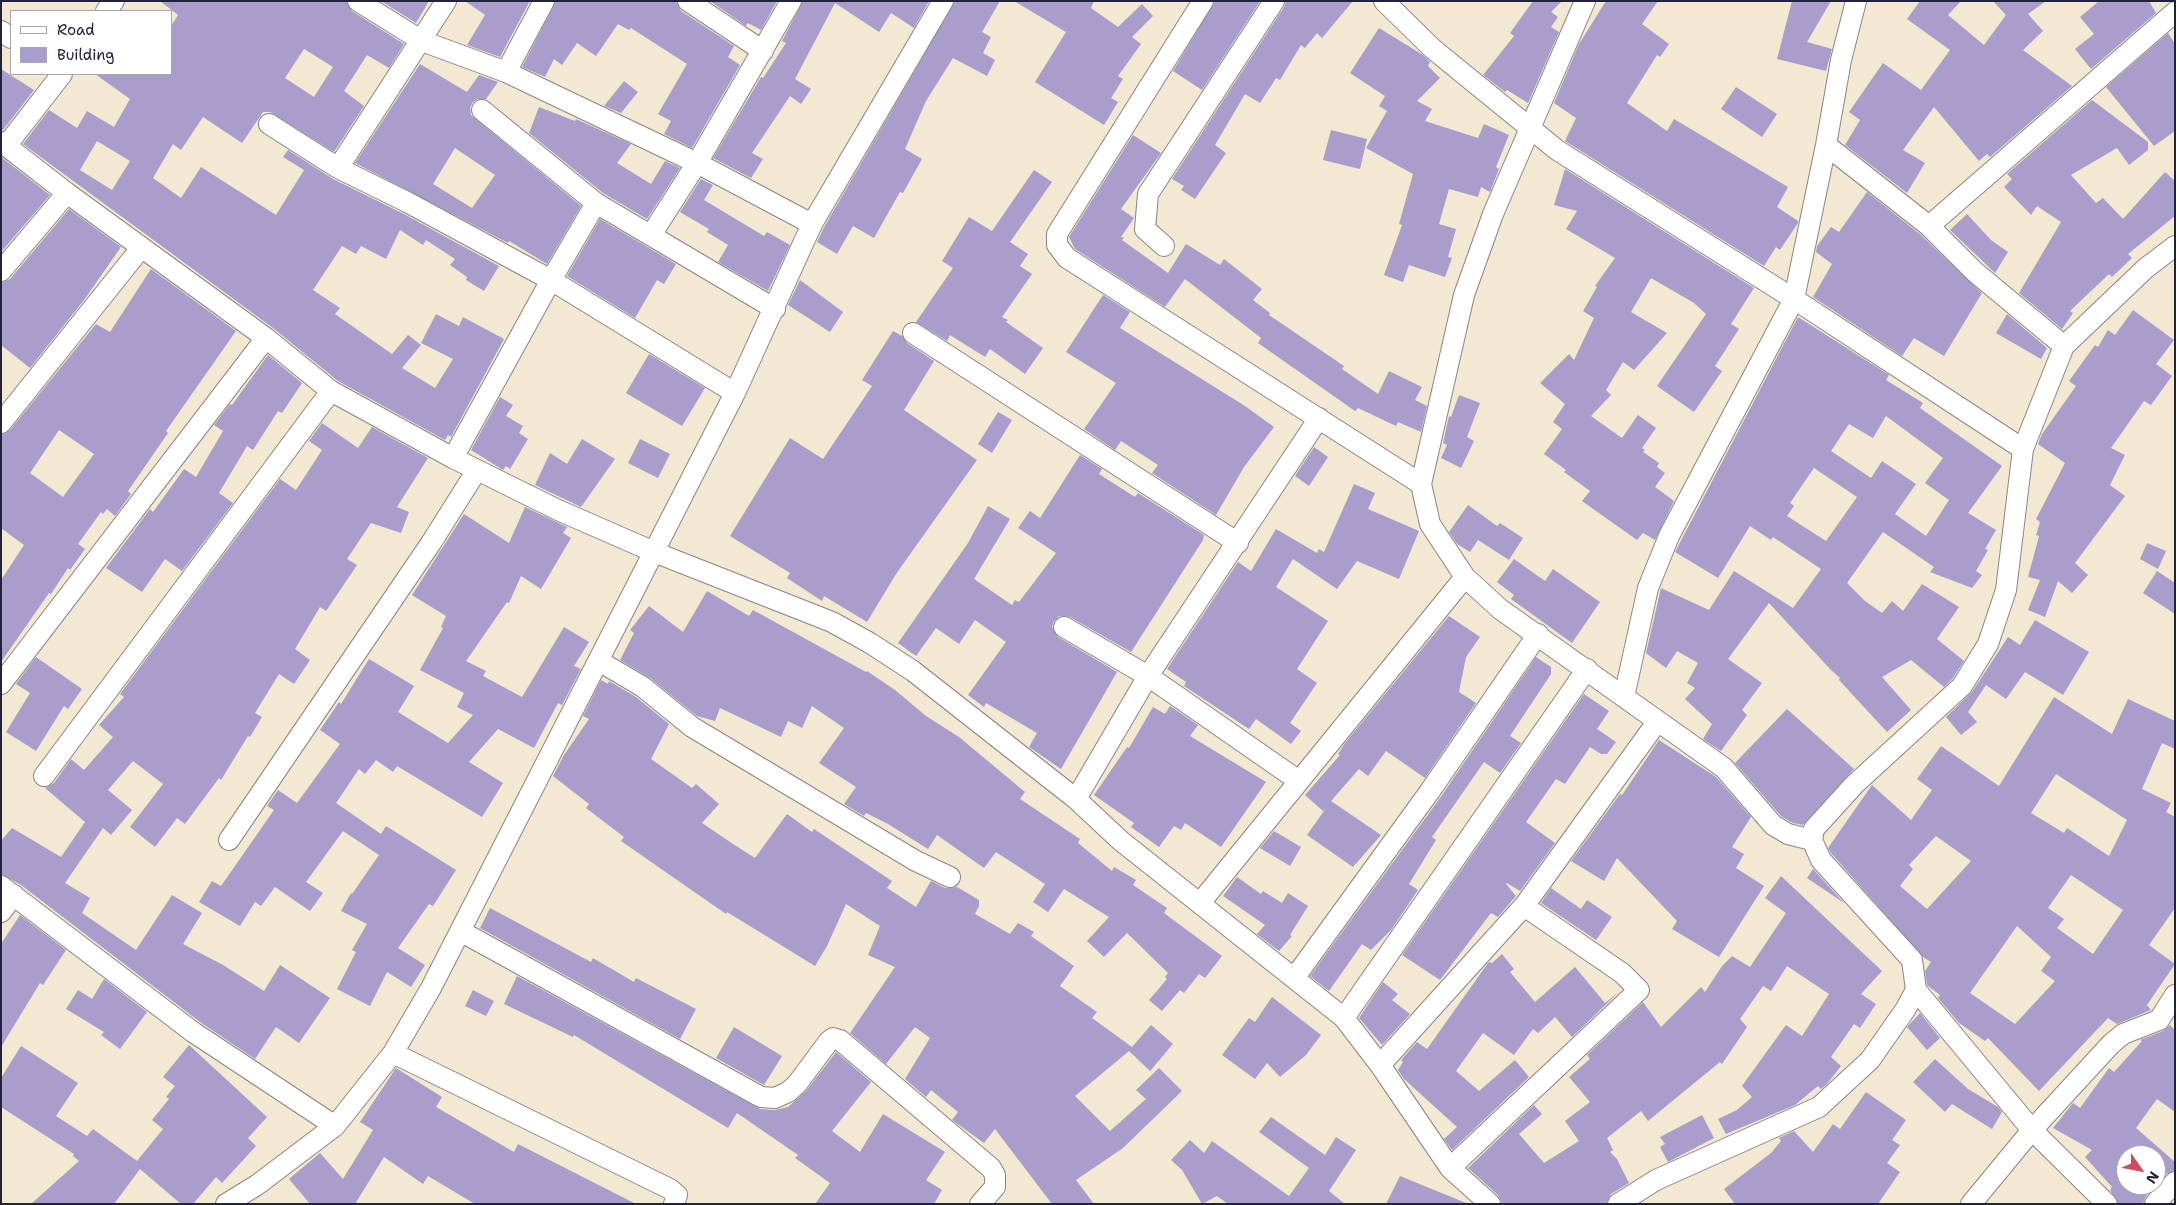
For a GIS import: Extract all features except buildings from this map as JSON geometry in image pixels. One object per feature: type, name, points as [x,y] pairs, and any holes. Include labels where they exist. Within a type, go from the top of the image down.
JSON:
[{"type":"street","points":[[358,1],[422,41],[506,72],[697,163],[812,224]]},
{"type":"street","points":[[338,168],[422,41],[446,1]]},
{"type":"street","points":[[506,72],[544,1]]},
{"type":"street","points":[[688,1],[763,51]]},
{"type":"street","points":[[651,235],[697,163],[791,1]]},
{"type":"street","points":[[226,1204],[257,1185],[335,1126],[393,1053],[462,932],[735,393],[812,224],[943,1]]},
{"type":"street","points":[[1203,1],[1057,234],[1057,245],[1067,258],[1421,484]]},
{"type":"street","points":[[1164,246],[1145,229],[1148,194],[1274,1]]},
{"type":"street","points":[[1384,1],[1433,49],[1557,150],[1794,299],[2023,449]]},
{"type":"street","points":[[1585,1],[1493,214],[1464,294],[1421,484],[1430,524],[1465,577],[1500,609],[1538,634],[1657,722],[1724,768],[1773,825],[1788,834],[1812,840]]},
{"type":"street","points":[[1624,697],[1648,588],[1669,536],[1794,299],[1826,145],[1841,60],[1856,1]]},
{"type":"street","points":[[1929,226],[2175,12]]},
{"type":"street","points":[[61,75],[4,144],[141,248],[266,338],[332,391],[453,458],[558,510],[654,552],[832,622],[870,643],[913,671],[1076,799],[1121,841],[1295,977],[1344,1018],[1380,1065],[1450,1168],[1490,1204]]},
{"type":"street","points":[[482,110],[596,204],[775,308]]},
{"type":"street","points":[[269,124],[338,168],[407,202],[551,280],[735,393]]},
{"type":"street","points":[[1826,145],[1929,226],[1975,272],[2064,346]]},
{"type":"street","points":[[1,271],[67,193]]},
{"type":"street","points":[[453,458],[551,280],[596,204]]},
{"type":"street","points":[[2107,1204],[2032,1130],[1916,990],[1912,960],[1820,860],[1812,840],[1814,829],[1822,818],[1848,791],[1962,686],[1988,644],[2006,590],[2023,449],[2064,346],[2146,268],[2175,246]]},
{"type":"street","points":[[1,423],[141,248]]},
{"type":"street","points":[[913,333],[1238,542]]},
{"type":"street","points":[[1,684],[266,338]]},
{"type":"street","points":[[44,776],[332,391]]},
{"type":"street","points":[[1076,799],[1148,676],[1319,418]]},
{"type":"street","points":[[229,840],[431,543],[477,470]]},
{"type":"street","points":[[1200,903],[1465,577]]},
{"type":"street","points":[[1064,627],[1148,676],[1299,780]]},
{"type":"street","points":[[1295,977],[1435,783],[1538,634]]},
{"type":"street","points":[[599,661],[642,687],[692,727],[916,861],[950,877]]},
{"type":"street","points":[[1344,1018],[1587,669]]},
{"type":"street","points":[[1380,1065],[1524,906],[1657,722]]},
{"type":"street","points":[[1,912],[8,891],[193,1032],[335,1126]]},
{"type":"street","points":[[1450,1168],[1639,990],[1622,973],[1524,906]]},
{"type":"street","points":[[462,932],[761,1097],[775,1098],[788,1092],[797,1084],[829,1042],[833,1038],[840,1040],[991,1168],[995,1175],[995,1187],[980,1204]]},
{"type":"street","points":[[1618,1204],[1656,1180],[1819,1107],[1870,1060],[1916,990]]},
{"type":"street","points":[[1971,1204],[2032,1130],[2111,1044],[2123,1034],[2159,1020],[2175,995]]},
{"type":"street","points":[[393,1053],[670,1189],[676,1195],[674,1204]]},
{"type":"street","points":[[2155,1204],[2175,1182]]}]
